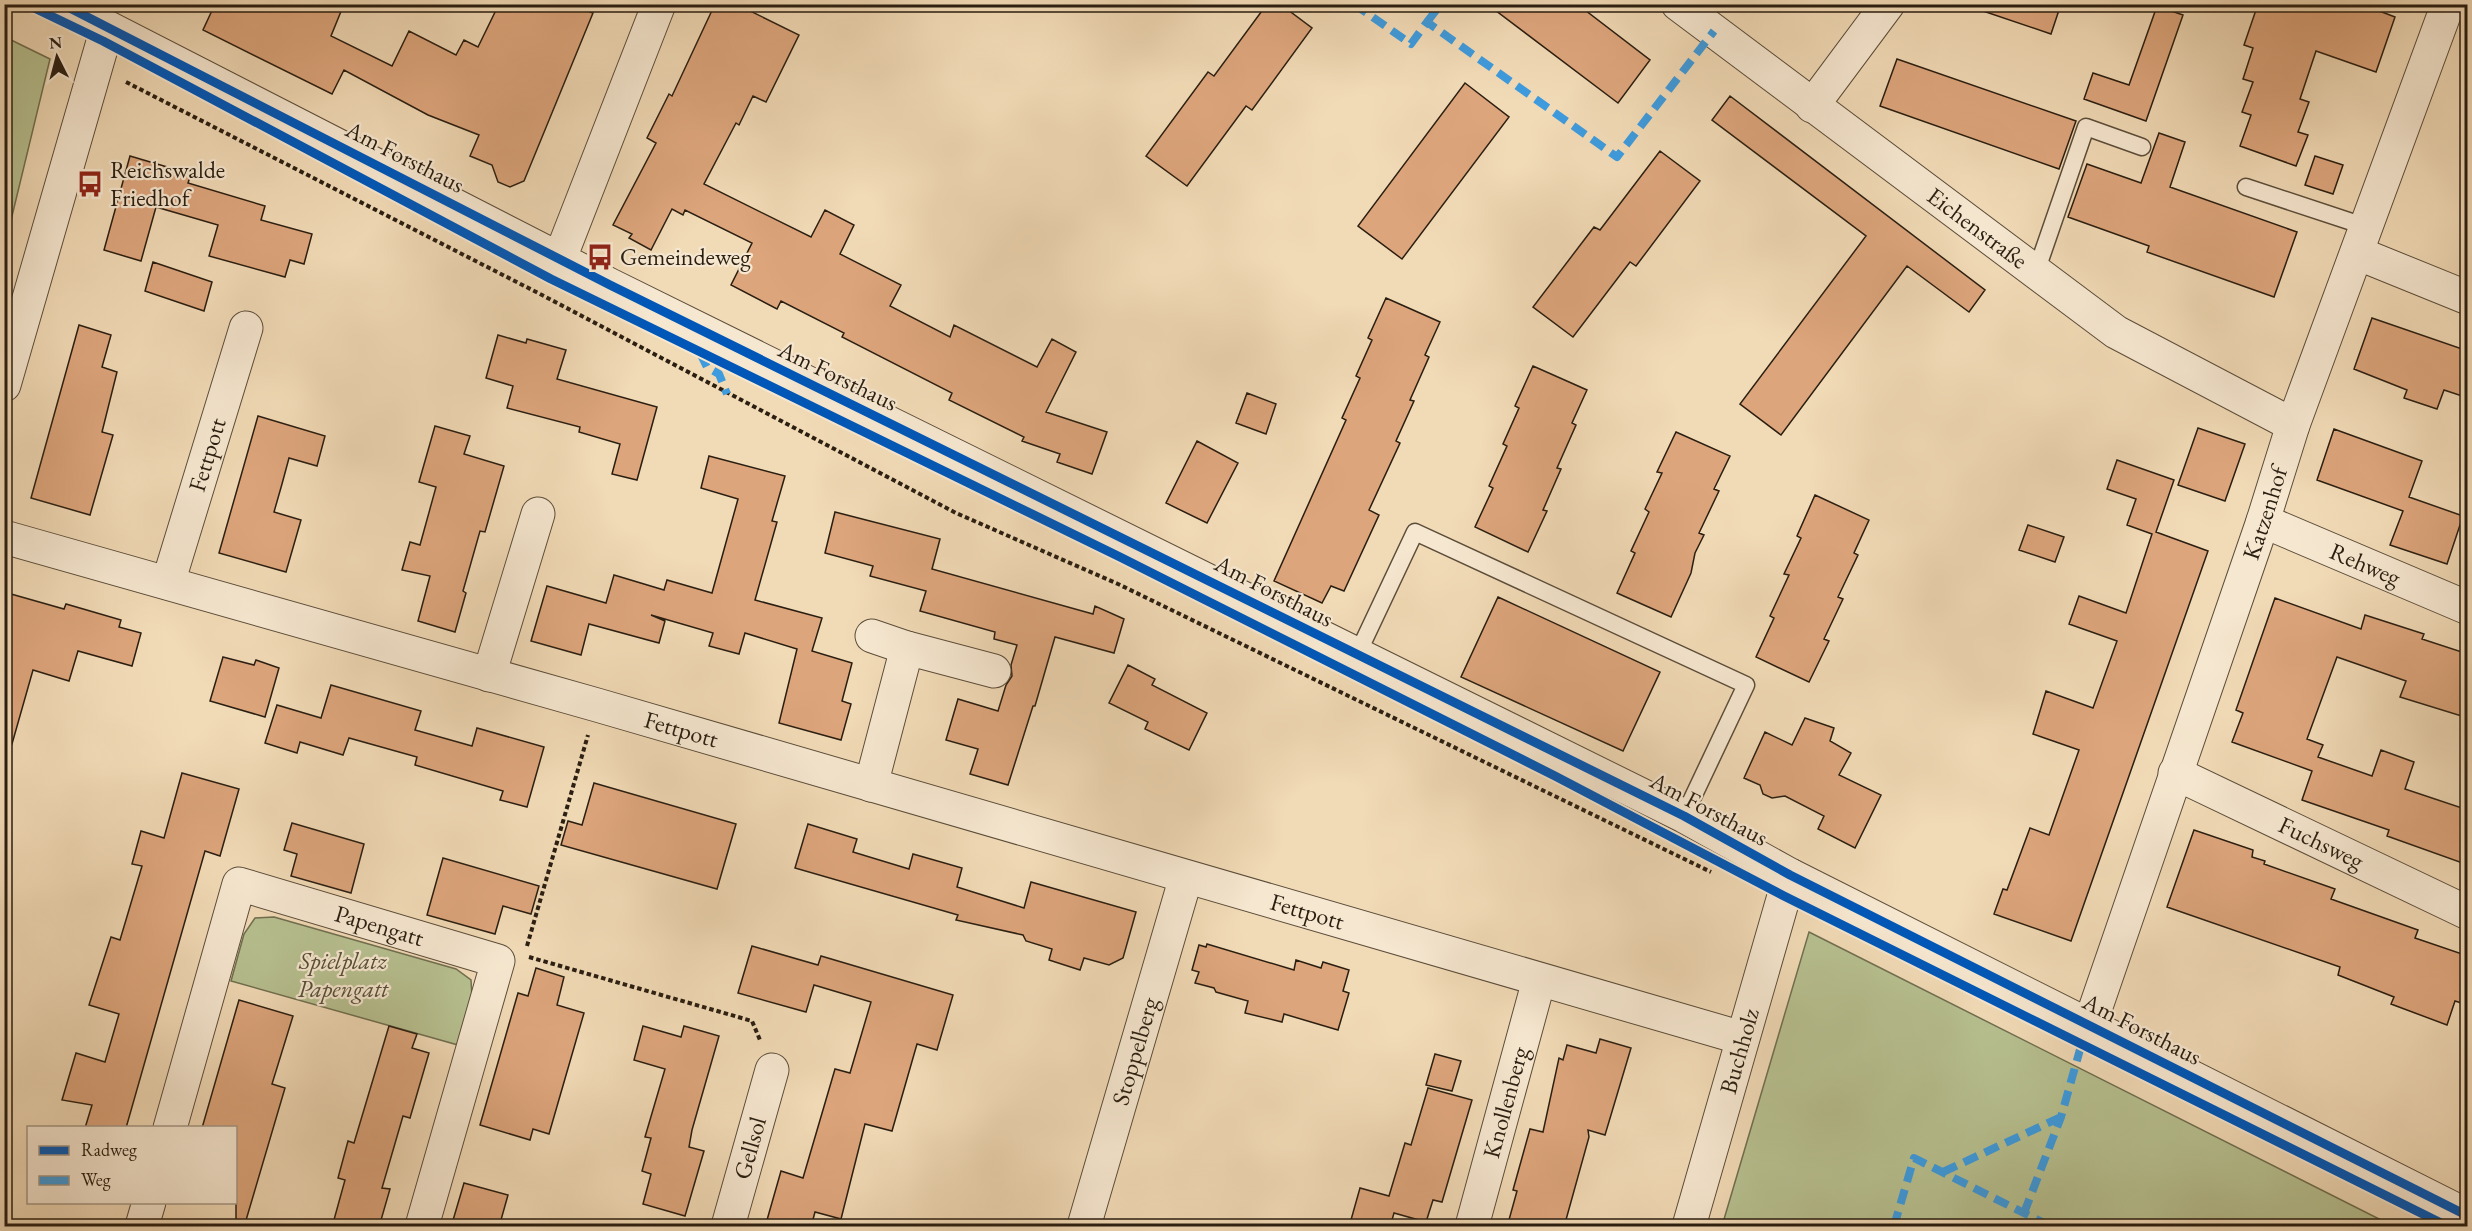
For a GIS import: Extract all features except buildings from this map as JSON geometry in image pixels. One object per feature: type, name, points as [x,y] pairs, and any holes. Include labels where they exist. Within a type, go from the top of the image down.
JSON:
[{"type":"street","name":"Am Forsthaus","points":[[62,4],[560,258],[1684,816],[1790,875],[2468,1215]]},
{"type":"street","points":[[560,258],[659,4]]},
{"type":"street","name":"Eichenstraße","points":[[1678,4],[2116,332],[2293,425]]},
{"type":"street","points":[[1812,106],[1888,4]]},
{"type":"street","name":"Katzenhof","points":[[2090,1024],[2263,521],[2293,425],[2448,4]]},
{"type":"street","points":[[2461,4],[2468,7]]},
{"type":"street","points":[[4,385],[107,28]]},
{"type":"street","points":[[2362,240],[2468,298]]},
{"type":"street","name":"Fettpott","points":[[168,583],[246,328]]},
{"type":"street","points":[[489,675],[538,514]]},
{"type":"street","name":"Rehweg","points":[[2263,521],[2468,608]]},
{"type":"street","name":"Fettpott","points":[[4,537],[597,705],[1742,1038]]},
{"type":"street","points":[[872,636],[907,648],[994,670]]},
{"type":"street","points":[[871,785],[907,648]]},
{"type":"street","name":"Fuchsweg","points":[[2175,773],[2468,913]]},
{"type":"street","name":"Buchholz","points":[[1689,1227],[1790,875]]},
{"type":"street","name":"Stoppelberg","points":[[1084,1227],[1185,877]]},
{"type":"street","name":"Papengatt","points":[[171,1126],[238,884],[498,961]]},
{"type":"street","points":[[422,1227],[498,961]]},
{"type":"street","name":"Knollenberg","points":[[1472,1227],[1539,980]]},
{"type":"street","name":"Gellsol","points":[[728,1227],[772,1070]]},
{"type":"street","points":[[142,1227],[149,1204]]},
{"type":"lane","points":[[2036,272],[2086,127],[2142,147]]},
{"type":"lane","points":[[2246,187],[2362,240]]},
{"type":"lane","name":"Am Forsthaus","points":[[1357,655],[1415,532],[1746,685],[1684,816]]},
{"type":"path","points":[[95,67],[542,295],[956,513],[1118,584],[1722,878]]},
{"type":"path","points":[[498,961],[527,947],[597,705]]},
{"type":"path","points":[[498,961],[524,956],[753,1021],[772,1070]]},
{"type":"green space","points":[[5,37],[50,59],[5,245]]},
{"type":"green space","name":"Spielplatz Papengatt","points":[[274,917],[456,969],[471,980],[472,998],[458,1045],[231,981],[244,934],[255,918]]},
{"type":"green space","points":[[1809,932],[2393,1226],[1722,1226]]},
{"type":"marked path","points":[[1354,4],[1411,44],[1427,22],[1617,157],[1714,31]]},
{"type":"marked path","points":[[1427,22],[1441,4]]},
{"type":"marked path","points":[[700,353],[707,367],[719,374],[727,394]]},
{"type":"marked path","points":[[2024,1213],[2061,1117],[2081,1046]]},
{"type":"marked path","points":[[1943,1172],[2061,1117]]},
{"type":"marked path","points":[[1894,1226],[1914,1158],[2050,1226]]},
{"type":"cycle path","points":[[26,4],[103,41],[551,279],[1120,557],[1555,776],[1784,896],[2447,1226]]},
{"type":"cycle path","points":[[62,4],[610,285],[1684,816],[1790,875],[2468,1216]]},
{"type":"place","name":"Reichswalde Friedhof","points":[[90,184]]},
{"type":"place","name":"Gemeindeweg","points":[[600,257]]}]
